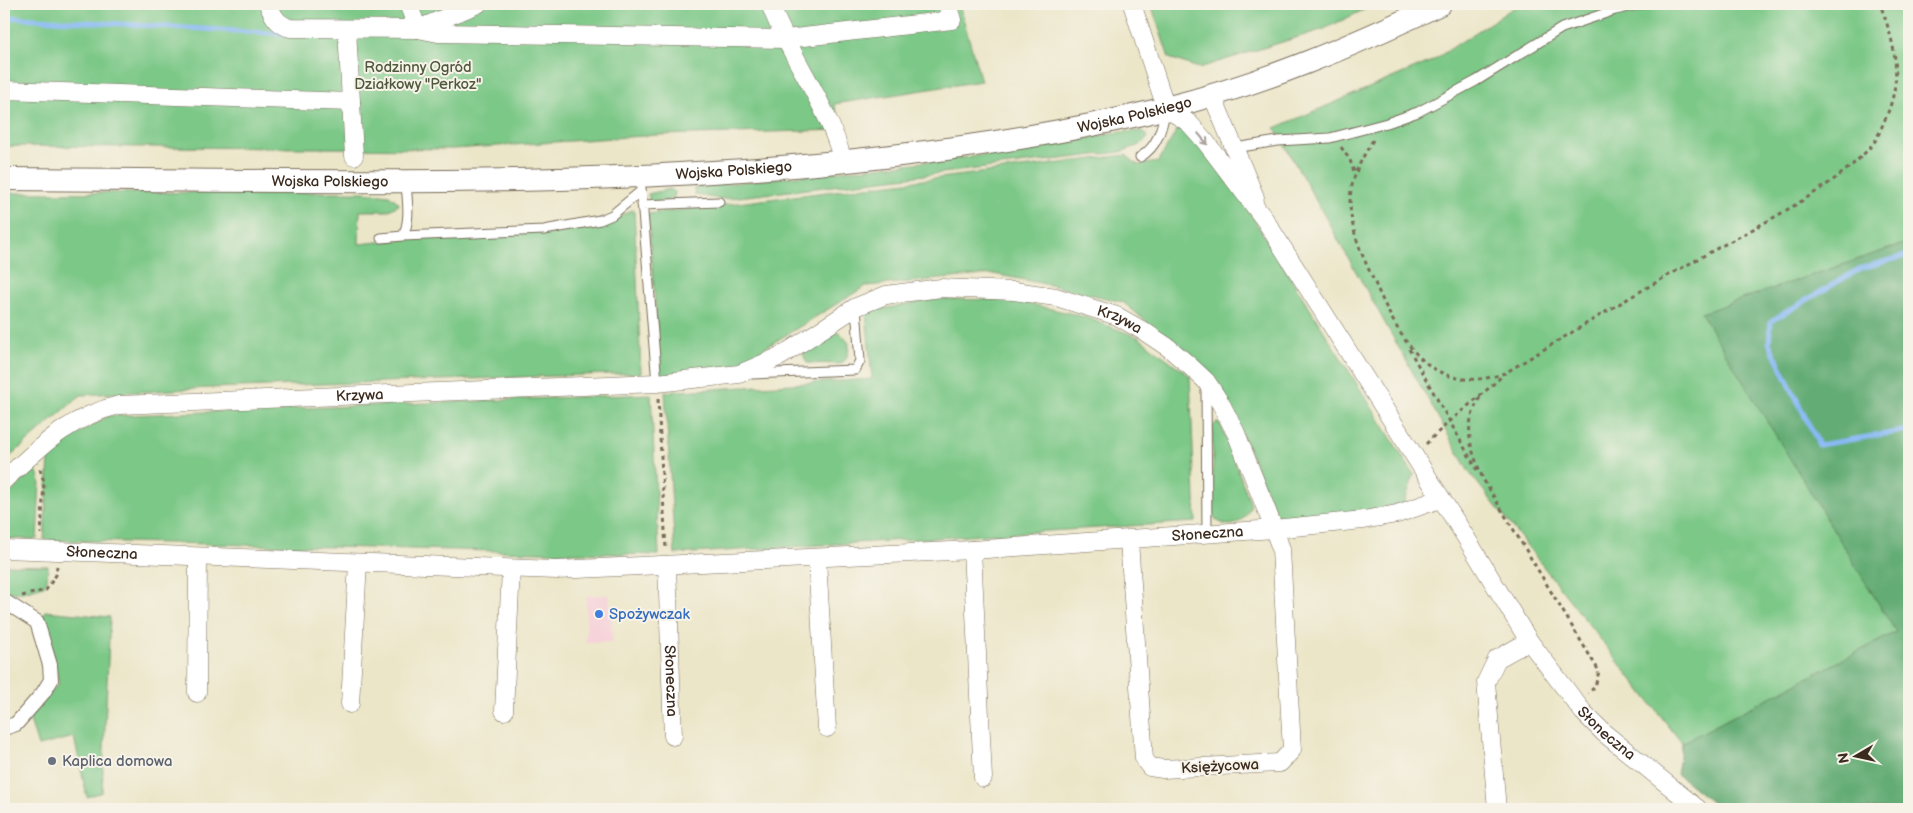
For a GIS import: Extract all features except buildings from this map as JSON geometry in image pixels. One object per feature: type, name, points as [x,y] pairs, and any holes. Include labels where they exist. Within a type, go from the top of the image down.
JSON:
[{"type":"street","points":[[268,4],[273,16],[281,25],[290,28],[418,29],[438,33],[786,39],[952,20],[947,4]]},
{"type":"street","points":[[408,4],[418,29]]},
{"type":"street","points":[[418,29],[478,4]]},
{"type":"street","points":[[770,4],[810,84],[839,147],[843,162]]},
{"type":"street","points":[[1132,4],[1166,108]]},
{"type":"street","name":"Wojska Polskiego","points":[[4,179],[640,183],[843,162],[980,145],[1086,127],[1166,108],[1212,95],[1324,56],[1440,4]]},
{"type":"street","points":[[347,29],[354,156]]},
{"type":"street","points":[[4,90],[351,102]]},
{"type":"street","name":"Słoneczna","points":[[1212,95],[1266,220]]},
{"type":"street","name":"Słoneczna","points":[[1166,108],[1194,129],[1266,220],[1440,499],[1466,536],[1529,641],[1576,703],[1604,733],[1698,809]]},
{"type":"street","name":"Krzywa","points":[[4,480],[55,433],[99,410],[119,405],[657,383],[739,374],[781,356],[856,306],[886,295],[941,288],[1006,290],[1056,297],[1117,316],[1169,348],[1206,382],[1236,433],[1274,529]]},
{"type":"street","name":"Słoneczna","points":[[4,549],[511,570],[557,570],[817,559],[1274,529],[1363,520],[1397,514],[1440,499]]},
{"type":"street","name":"Księżycowa","points":[[1129,540],[1144,759],[1150,767],[1163,769],[1280,763],[1292,750],[1281,549],[1274,529]]},
{"type":"street","points":[[972,550],[983,778]]},
{"type":"street","points":[[197,693],[198,557]]},
{"type":"street","points":[[817,559],[826,728]]},
{"type":"street","points":[[350,704],[358,563]]},
{"type":"street","name":"Słoneczna","points":[[667,565],[673,736]]},
{"type":"street","points":[[504,711],[511,570]]},
{"type":"street","points":[[4,601],[38,622],[50,666],[51,680],[43,693],[16,724],[4,728]]},
{"type":"street","points":[[1497,809],[1486,682],[1497,659],[1529,641]]},
{"type":"lane","points":[[1235,148],[1278,141],[1330,138],[1386,124],[1418,112],[1476,81],[1562,28],[1615,10],[1642,4]]},
{"type":"lane","points":[[1140,157],[1148,152],[1162,132],[1166,108]]},
{"type":"lane","points":[[403,236],[407,228],[406,182]]},
{"type":"lane","points":[[640,183],[657,383]]},
{"type":"lane","points":[[381,238],[544,230],[600,220],[612,215],[640,183]]},
{"type":"lane","points":[[642,206],[719,202]]},
{"type":"lane","name":"Krzywa","points":[[739,374],[855,370],[860,361],[856,306]]},
{"type":"lane","points":[[1206,382],[1207,534]]},
{"type":"path","points":[[1414,456],[1449,420],[1480,397],[1505,373],[1642,290],[1813,194],[1862,154],[1875,140],[1893,104],[1896,76],[1894,50],[1880,4]]},
{"type":"path","points":[[1386,124],[1374,138],[1354,173],[1350,202],[1353,233],[1384,303],[1406,345],[1482,479],[1587,649],[1598,671],[1595,687],[1576,703]]},
{"type":"path","points":[[1330,138],[1344,149],[1354,173]]},
{"type":"path","points":[[1406,345],[1424,362],[1442,372],[1459,378],[1478,379],[1505,373]]},
{"type":"path","points":[[657,383],[667,565]]},
{"type":"path","points":[[1480,397],[1471,414],[1468,430],[1470,446],[1482,479]]},
{"type":"path","points":[[38,463],[44,482],[41,543]]},
{"type":"path","points":[[25,596],[46,590],[56,575],[58,561]]},
{"type":"shaded area","points":[[609,595],[613,642],[586,643],[586,596]]},
{"type":"green space","name":"Rodzinny Ogród Działkowy \"Perkoz\"","points":[[4,4],[959,4],[981,81],[834,104],[843,130],[657,135],[454,149],[4,146]]},
{"type":"green space","points":[[1151,4],[1376,4],[1324,29],[1199,68],[1169,58]]},
{"type":"green space","points":[[1519,4],[1909,4],[1909,242],[1702,313],[1896,632],[1682,743],[1469,472],[1275,128],[1432,61]]},
{"type":"green space","points":[[1179,127],[1197,141],[1243,202],[1414,475],[1404,503],[1349,515],[1278,518],[1221,385],[1123,302],[994,274],[866,286],[737,365],[661,376],[648,214],[1126,155],[1138,165],[1158,162]]},
{"type":"green space","points":[[1141,131],[1148,138],[1140,145],[1120,152],[722,199],[695,195],[694,188],[1023,151],[1121,132]]},
{"type":"green space","points":[[670,189],[675,192],[674,198],[666,201],[650,202],[648,194]]},
{"type":"green space","points":[[364,192],[389,195],[399,205],[387,211],[360,211],[359,244],[416,238],[596,228],[634,209],[641,373],[210,388],[81,395],[4,462],[4,193]]},
{"type":"green space","points":[[1909,242],[1909,809],[1720,809],[1677,774],[1682,743],[1896,632],[1701,313]]},
{"type":"green space","points":[[936,299],[1013,300],[1082,316],[1138,337],[1190,376],[1196,522],[675,554],[665,392],[872,379],[866,312]]},
{"type":"green space","points":[[839,332],[849,343],[848,355],[841,364],[807,363],[803,354],[834,333]]},
{"type":"green space","points":[[651,394],[659,555],[44,540],[49,458],[74,436],[108,416]]},
{"type":"green space","points":[[1217,422],[1221,425],[1251,505],[1241,521],[1231,525],[1214,518],[1212,427]]},
{"type":"green space","points":[[36,469],[40,481],[37,539],[4,539],[4,499]]},
{"type":"green space","points":[[4,565],[48,566],[47,580],[44,586],[23,592],[4,593]]},
{"type":"green space","points":[[45,611],[110,617],[102,792],[87,797],[74,737],[38,746],[29,717],[59,683],[43,617]]},
{"type":"waterway","points":[[4,17],[288,34]]},
{"type":"waterway","points":[[1909,255],[1861,268],[1771,321],[1769,343],[1819,445],[1909,430]]},
{"type":"place","name":"Spożywczak","points":[[599,614]]},
{"type":"place","name":"Kaplica domowa","points":[[52,761]]}]
